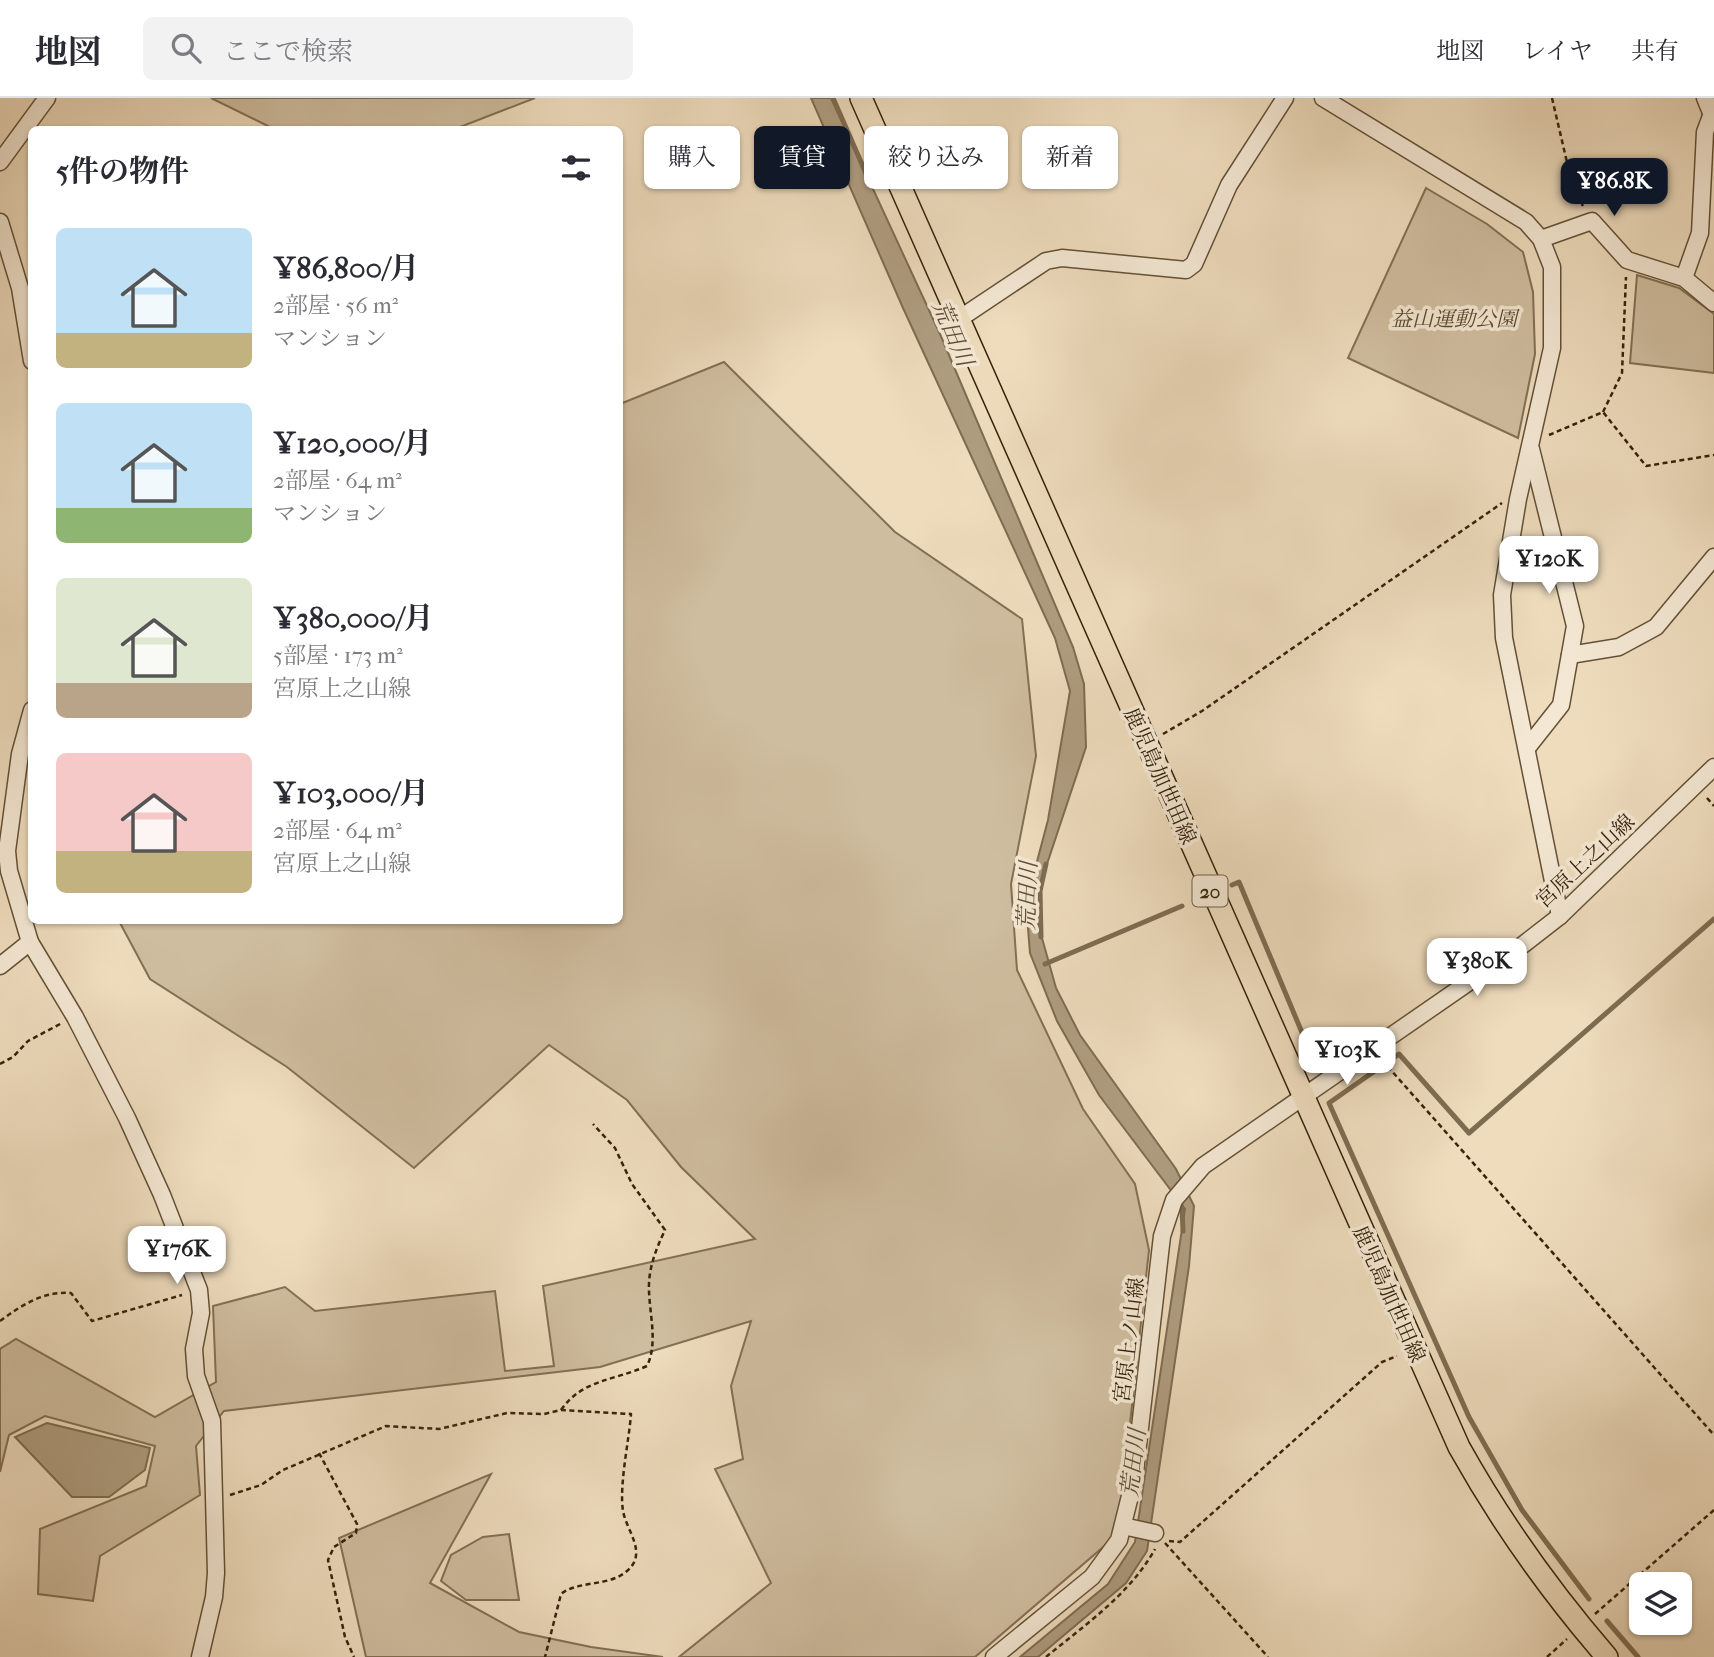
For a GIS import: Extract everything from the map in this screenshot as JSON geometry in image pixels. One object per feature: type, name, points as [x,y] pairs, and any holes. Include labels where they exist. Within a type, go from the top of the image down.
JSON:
[{"type":"main road","name":"鹿児島加世田線","points":[[860,98],[1301,1098],[1459,1447],[1497,1515],[1606,1657]]},
{"type":"street","points":[[0,162],[47,98]]},
{"type":"street","points":[[959,319],[1046,261],[1062,258],[1186,270],[1194,264],[1229,185],[1285,98]]},
{"type":"street","points":[[1323,98],[1526,222],[1541,239],[1552,267],[1552,348],[1518,499],[1502,606],[1509,675],[1527,748],[1560,916]]},
{"type":"street","points":[[1684,278],[1700,233],[1705,132],[1712,118],[1705,98]]},
{"type":"street","points":[[1541,239],[1592,221],[1627,260],[1684,278],[1714,303]]},
{"type":"street","points":[[0,222],[20,288],[28,337]]},
{"type":"street","points":[[1527,748],[1561,705],[1575,626],[1530,443]]},
{"type":"street","points":[[1570,655],[1619,647],[1656,627],[1714,557]]},
{"type":"street","points":[[28,725],[20,754],[7,851],[9,871],[30,942],[75,1017],[157,1184],[199,1290],[201,1313],[194,1349],[196,1376],[212,1421],[214,1500],[214,1597],[200,1657]]},
{"type":"street","name":"宮原上之山線","points":[[1174,1200],[1185,1183],[1203,1166],[1560,916],[1714,767]]},
{"type":"street","points":[[0,966],[30,942]]},
{"type":"street","name":"宮原上ノ山線","points":[[1123,1526],[1134,1480],[1162,1236],[1174,1200]]},
{"type":"street","points":[[994,1657],[1092,1577],[1110,1556],[1123,1526],[1159,1537]]},
{"type":"path","points":[[1552,98],[1573,188],[1592,221]]},
{"type":"path","points":[[1530,443],[1604,412],[1622,373],[1627,260]]},
{"type":"path","points":[[1604,412],[1646,466],[1714,455]]},
{"type":"path","points":[[1145,742],[1170,731],[1202,711],[1500,504],[1518,499]]},
{"type":"path","points":[[0,1064],[13,1057],[28,1041],[75,1017]]},
{"type":"path","points":[[1388,1066],[1714,1435]]},
{"type":"path","points":[[561,1410],[571,1396],[584,1386],[622,1377],[647,1366],[653,1354],[649,1282],[654,1251],[665,1230],[632,1184],[615,1148],[593,1124]]},
{"type":"path","points":[[0,1321],[23,1304],[56,1292],[71,1293],[92,1321],[199,1290]]},
{"type":"path","points":[[1159,1537],[1180,1542],[1382,1362],[1414,1350]]},
{"type":"path","points":[[214,1500],[261,1485],[283,1470],[319,1453],[386,1426],[439,1429],[507,1413],[544,1414],[561,1410],[631,1413],[623,1507],[637,1546],[635,1563],[625,1573],[567,1589],[561,1594],[545,1657]]},
{"type":"path","points":[[319,1453],[357,1524],[356,1533],[334,1547],[327,1560],[345,1637],[354,1657]]},
{"type":"path","points":[[1547,1657],[1714,1510]]},
{"type":"path","points":[[1046,1657],[1127,1590],[1159,1537]]},
{"type":"path","points":[[1159,1537],[1268,1657]]},
{"type":"green space","points":[[211,98],[535,98],[463,126],[268,126]]},
{"type":"green space","name":"益山運動公園","points":[[1426,188],[1487,224],[1523,252],[1533,292],[1535,354],[1518,438],[1348,358]]},
{"type":"green space","points":[[1637,275],[1679,288],[1714,314],[1714,373],[1630,363]]},
{"type":"green space","points":[[724,362],[895,532],[1022,619],[1036,756],[1011,884],[1017,970],[1083,1109],[1135,1184],[1149,1250],[1119,1524],[1109,1542],[975,1657],[679,1657],[771,1583],[715,1469],[743,1459],[731,1386],[751,1321],[600,1367],[224,1411],[196,1446],[200,1495],[100,1556],[93,1601],[38,1594],[40,1529],[146,1486],[155,1446],[45,1416],[9,1435],[0,1472],[0,1349],[16,1339],[155,1417],[216,1382],[213,1306],[285,1287],[315,1311],[495,1291],[505,1371],[554,1366],[543,1286],[755,1239],[681,1167],[627,1100],[549,1045],[414,1168],[287,1067],[150,979],[121,924],[623,924],[623,403]]},
{"type":"green space","points":[[491,1474],[430,1583],[519,1632],[591,1647],[663,1657],[366,1657],[339,1538]]},
{"type":"green space","points":[[509,1534],[519,1600],[466,1600],[441,1581],[451,1555],[483,1537]]},
{"type":"shaded area","points":[[811,98],[831,98],[844,126],[823,126]]},
{"type":"shaded area","points":[[850,139],[864,169],[864,189],[873,189],[940,334],[1073,647],[1084,684],[1086,747],[1033,906],[1056,988],[1080,1035],[1176,1169],[1194,1206],[1189,1266],[1147,1551],[1126,1583],[1038,1657],[1020,1657],[1108,1584],[1135,1542],[1185,1209],[1099,1095],[1057,1021],[1030,953],[1026,903],[1048,820],[1070,691],[1055,638],[850,187]]},
{"type":"shaded area","points":[[47,1423],[150,1448],[145,1470],[109,1497],[72,1497],[15,1437]]},
{"type":"waterway","name":"荒田川","points":[[833,98],[864,169]]},
{"type":"waterway","name":"荒田川","points":[[1041,937],[1040,891],[1046,864]]},
{"type":"waterway","points":[[1232,885],[1239,882],[1316,1066]]},
{"type":"waterway","points":[[1045,964],[1182,906]]},
{"type":"waterway","points":[[1589,1599],[1522,1510],[1469,1417],[1329,1103],[1399,1054],[1469,1133],[1714,919]]},
{"type":"waterway","name":"荒田川","points":[[1178,1199],[1182,1208],[1183,1231]]},
{"type":"waterway","points":[[1607,1621],[1638,1657]]}]
